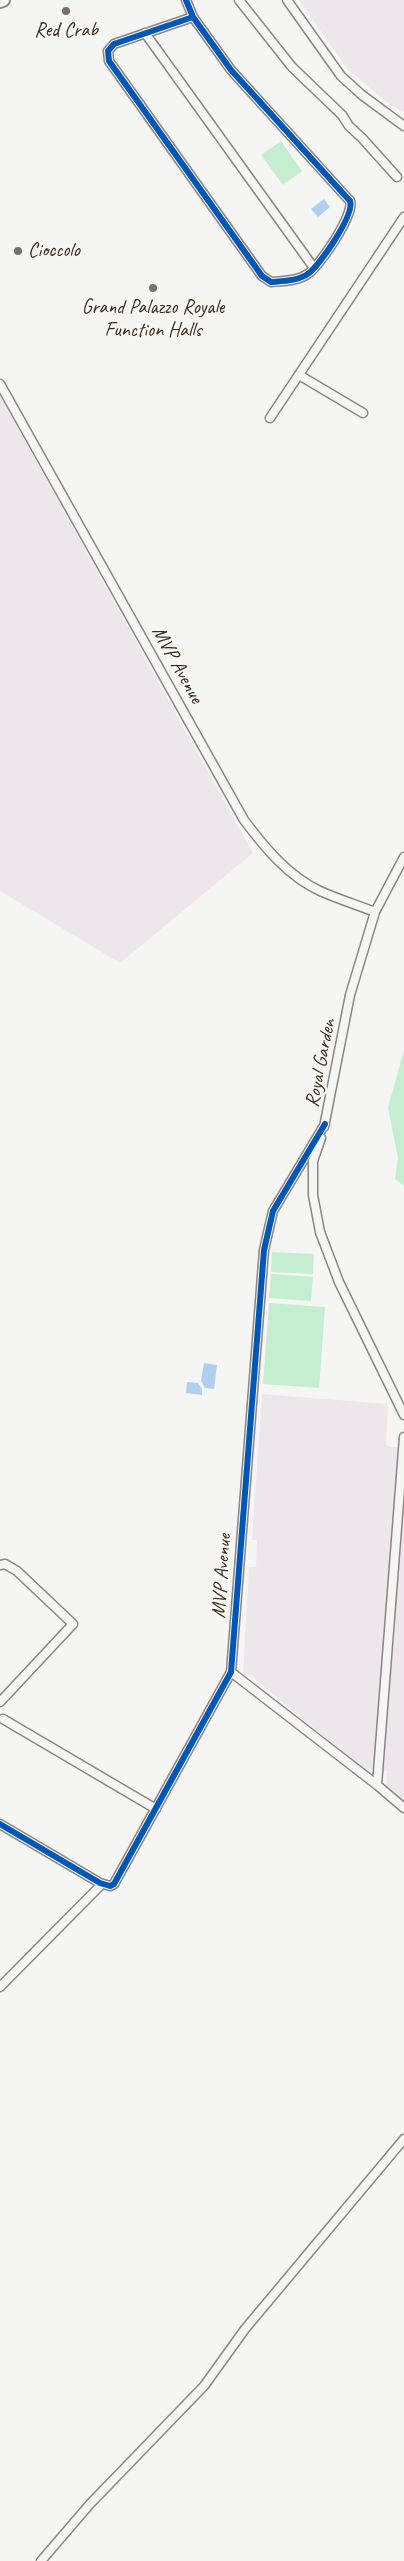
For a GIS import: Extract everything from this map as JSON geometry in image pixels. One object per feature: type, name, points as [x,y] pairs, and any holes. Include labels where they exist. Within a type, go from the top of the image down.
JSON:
[{"type":"street","points":[[186,0],[193,18],[248,91],[350,201],[351,212],[314,268],[302,277],[271,282],[262,276],[109,61],[108,51],[114,44],[193,18]]},
{"type":"street","points":[[239,0],[292,68],[345,118],[349,126],[397,177]]},
{"type":"street","points":[[287,0],[342,76],[362,95],[404,126]]},
{"type":"street","points":[[145,33],[314,268]]},
{"type":"street","points":[[270,418],[404,217]]},
{"type":"street","points":[[299,375],[363,414]]},
{"type":"street","name":"MVP Avenue","points":[[0,384],[244,820],[268,851],[288,869],[319,891],[375,912]]},
{"type":"street","name":"Royal Garden","points":[[404,857],[375,912],[350,996],[325,1124],[313,1161],[313,1195],[320,1232],[339,1282],[404,1414]]},
{"type":"street","name":"MVP Avenue","points":[[102,1884],[110,1886],[114,1884],[232,1672],[264,1250],[273,1211],[325,1124]]},
{"type":"street","points":[[377,1785],[404,1436]]},
{"type":"street","points":[[0,1565],[5,1564],[17,1570],[73,1624],[0,1702]]},
{"type":"street","points":[[232,1672],[404,1808]]},
{"type":"street","points":[[3,1720],[156,1809]]},
{"type":"street","points":[[0,1824],[102,1884],[0,1987]]},
{"type":"street","points":[[41,2561],[90,2504],[204,2386],[245,2329],[404,2139]]},
{"type":"shaded area","points":[[299,0],[404,0],[404,112],[393,107],[348,70]]},
{"type":"shaded area","points":[[0,396],[253,853],[120,963],[0,891]]},
{"type":"shaded area","points":[[262,1394],[388,1404],[386,1445],[404,1447],[404,1803],[386,1787],[387,1771],[363,1769],[250,1675],[243,1675],[249,1567],[256,1567],[257,1540],[252,1540]]},
{"type":"green space","points":[[281,141],[302,171],[283,185],[261,155]]},
{"type":"green space","points":[[404,1050],[404,1186],[395,1179],[398,1158],[388,1108]]},
{"type":"green space","points":[[272,1252],[314,1254],[313,1274],[271,1272]]},
{"type":"green space","points":[[271,1274],[313,1277],[311,1301],[269,1298]]},
{"type":"green space","points":[[269,1303],[325,1307],[319,1388],[263,1384]]},
{"type":"water","points":[[324,199],[330,207],[318,217],[311,209]]},
{"type":"water","points":[[204,1363],[217,1365],[214,1389],[205,1388],[201,1381]]},
{"type":"water","points":[[187,1382],[198,1383],[202,1389],[202,1395],[186,1393]]},
{"type":"cycle path","points":[[186,0],[193,17],[231,70],[350,201],[347,217],[336,239],[314,268],[301,278],[271,282],[262,276],[109,61],[108,51],[114,44],[193,17]]},
{"type":"cycle path","points":[[0,1824],[100,1883],[110,1886],[114,1884],[231,1672],[264,1250],[273,1211],[325,1124]]},
{"type":"place","name":"Red Crab","points":[[66,11]]},
{"type":"place","name":"Cioccolo","points":[[18,251]]},
{"type":"place","name":"Grand Palazzo Royale Function Halls","points":[[153,288]]}]
